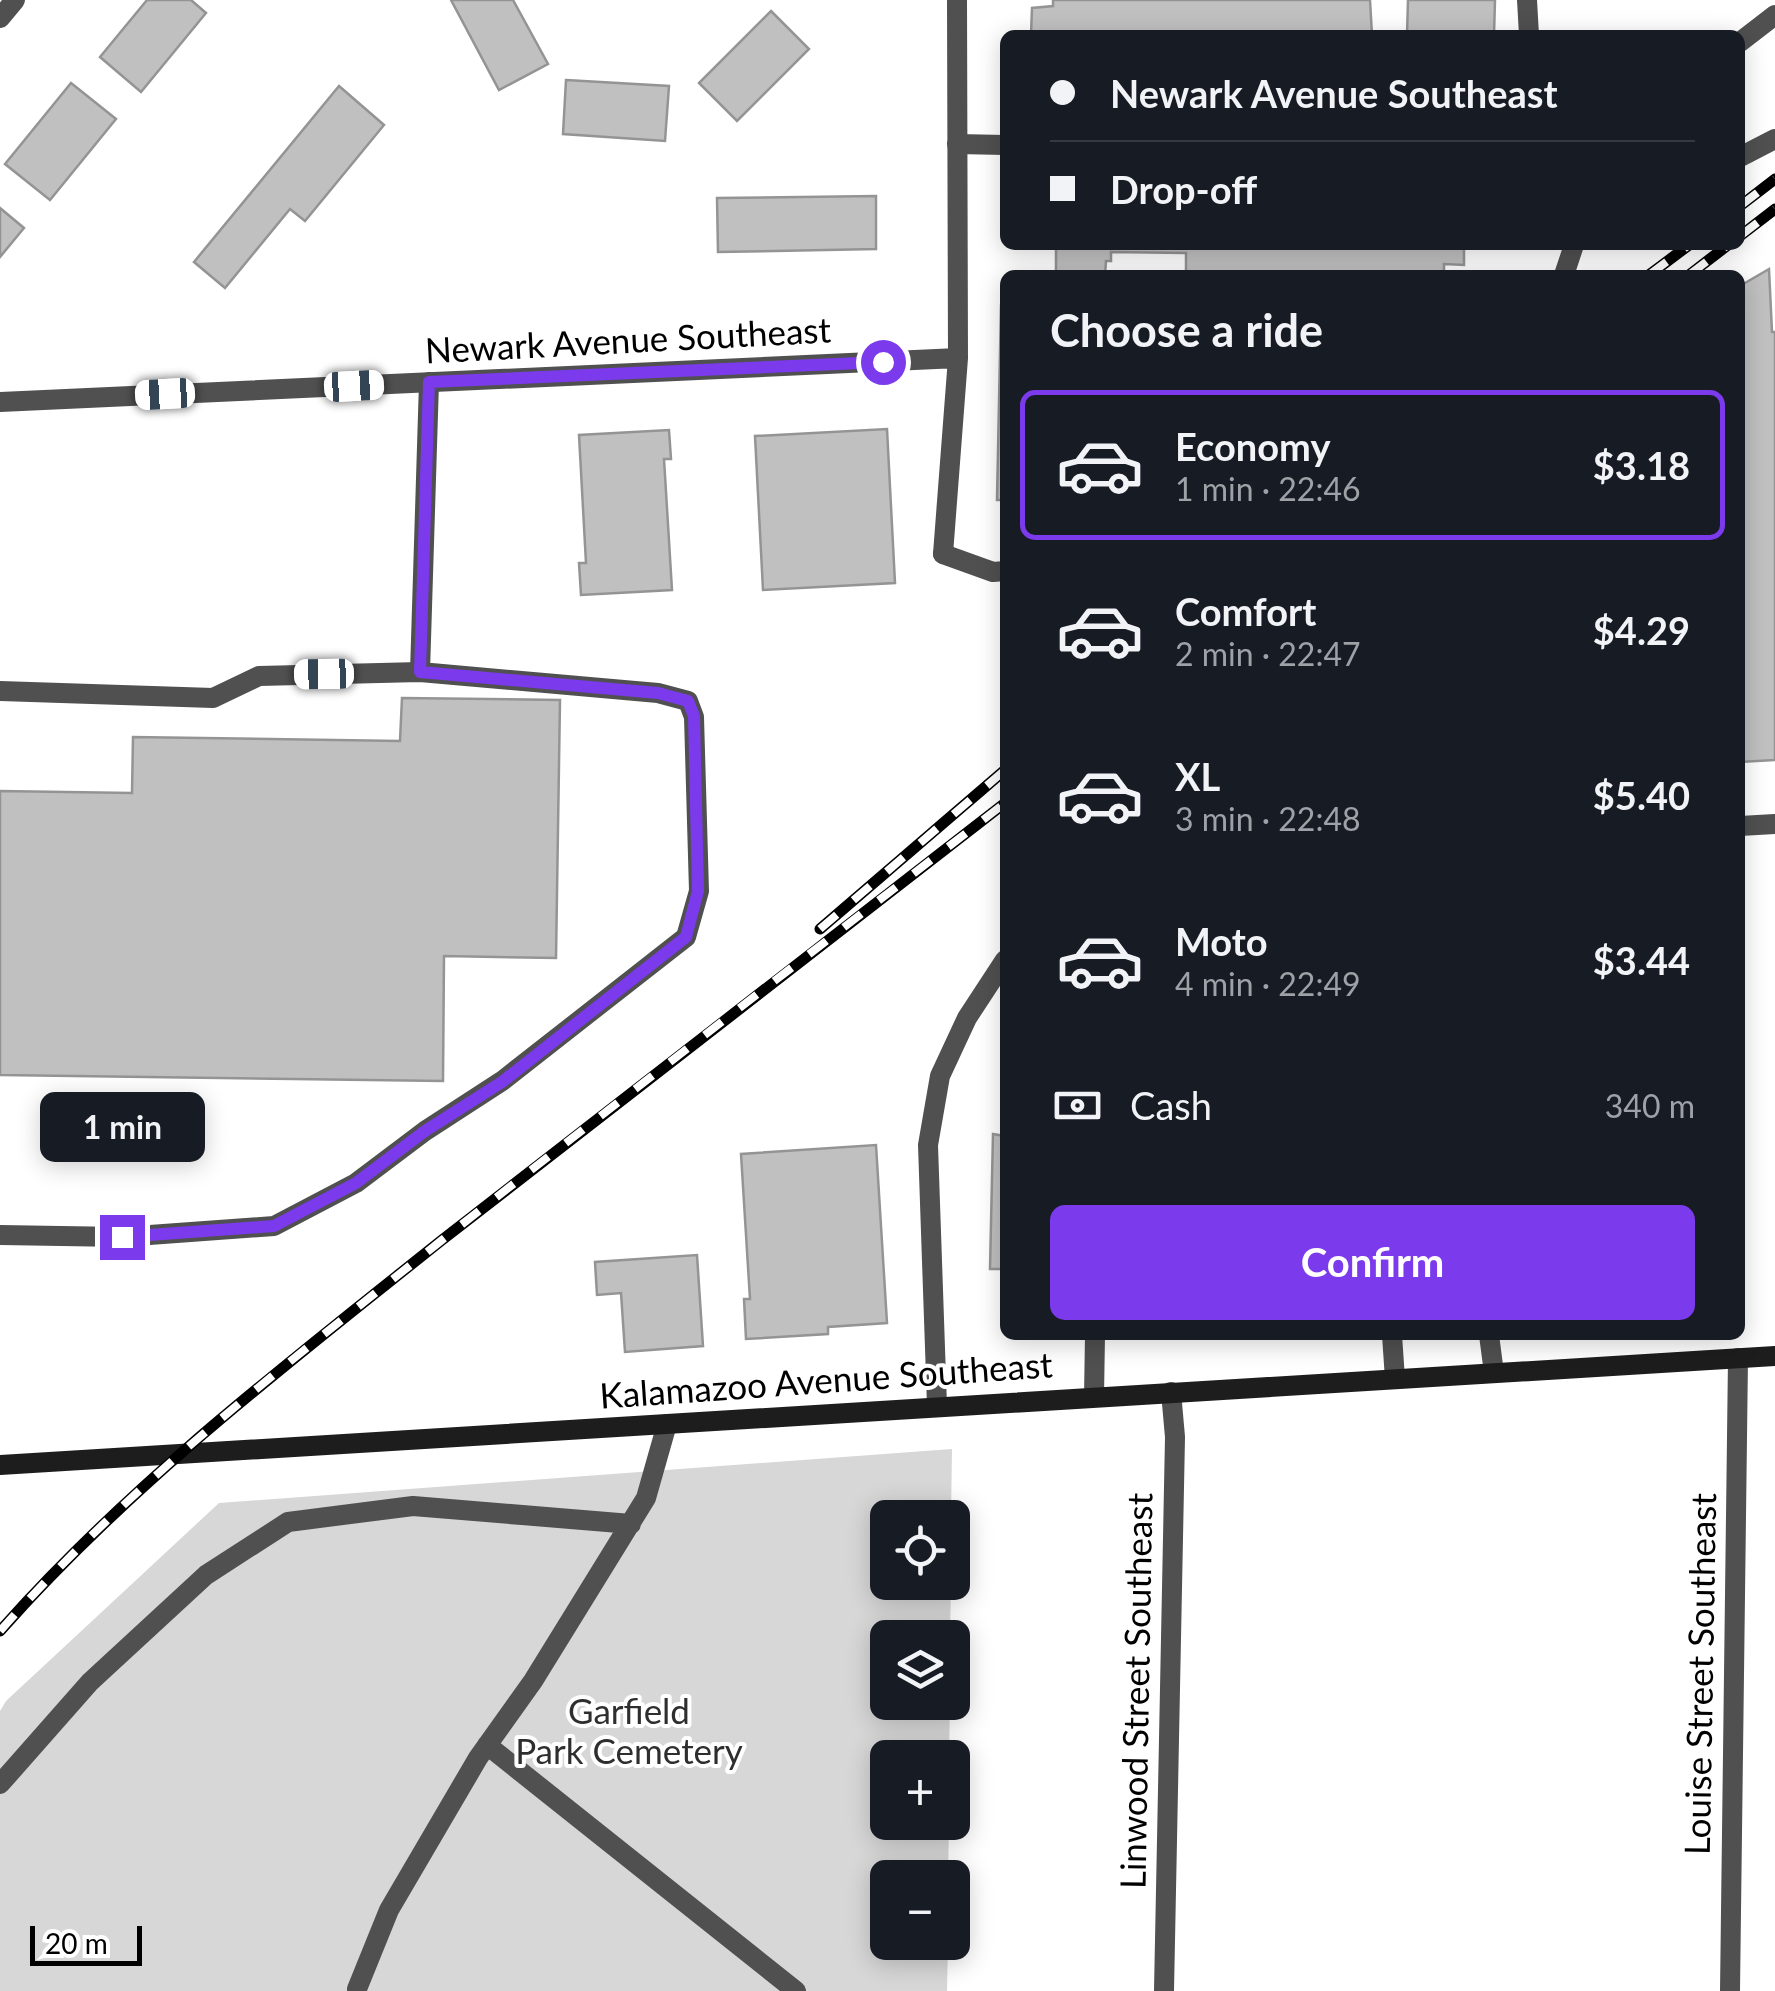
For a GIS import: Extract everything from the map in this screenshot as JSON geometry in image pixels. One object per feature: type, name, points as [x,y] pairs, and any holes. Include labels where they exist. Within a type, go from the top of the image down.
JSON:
[{"type":"main road","name":"Kalamazoo Avenue Southeast","points":[[0,1465],[1775,1356]]},
{"type":"street","points":[[0,18],[15,0]]},
{"type":"street","points":[[956,0],[958,358],[943,554],[1000,571]]},
{"type":"street","points":[[1527,0],[1529,30]]},
{"type":"street","points":[[1745,38],[1771,19],[1766,0]]},
{"type":"street","points":[[1745,154],[1775,139]]},
{"type":"street","points":[[957,144],[1000,145]]},
{"type":"street","name":"Newark Avenue Southeast","points":[[0,402],[958,358]]},
{"type":"street","points":[[420,672],[429,382]]},
{"type":"street","points":[[0,691],[213,698],[259,676],[420,672],[658,693],[688,701],[694,716],[698,891],[686,937],[502,1082],[425,1131],[356,1183],[274,1226],[122,1237],[0,1235]]},
{"type":"street","points":[[1745,826],[1775,824]]},
{"type":"street","points":[[937,1406],[928,1146],[940,1076],[967,1018],[1000,968]]},
{"type":"street","points":[[1094,1396],[1095,1340]]},
{"type":"street","points":[[1392,1340],[1394,1379]]},
{"type":"street","points":[[1490,1340],[1494,1373]]},
{"type":"street","name":"Louise Street Southeast","points":[[1730,1991],[1738,1358]]},
{"type":"street","name":"Linwood Street Southeast","points":[[1164,1991],[1175,1437],[1172,1392]]},
{"type":"street","points":[[354,1990],[388,1910],[487,1746],[533,1680],[646,1498],[667,1424]]},
{"type":"street","points":[[0,1784],[90,1682],[206,1575],[288,1522],[413,1506],[631,1524]]},
{"type":"street","points":[[487,1746],[796,1991]]},
{"type":"green space","name":"Garfield Park Cemetery","points":[[952,1449],[951,1500],[870,1500],[870,1600],[951,1600],[950,1620],[870,1620],[870,1720],[950,1720],[949,1740],[870,1740],[870,1840],[949,1840],[948,1860],[870,1860],[870,1960],[948,1960],[947,1991],[0,1991],[0,1711],[6,1701],[219,1503]]},
{"type":"building","points":[[147,0],[191,0],[206,13],[141,92],[100,57]]},
{"type":"building","points":[[451,0],[513,0],[548,64],[499,90]]},
{"type":"building","points":[[1053,0],[1370,0],[1372,30],[1031,30],[1032,8],[1053,6]]},
{"type":"building","points":[[1408,0],[1495,0],[1494,30],[1407,30]]},
{"type":"building","points":[[771,11],[809,49],[737,121],[699,83]]},
{"type":"building","points":[[566,80],[669,86],[665,141],[563,134]]},
{"type":"building","points":[[71,83],[116,119],[50,200],[5,164]]},
{"type":"building","points":[[339,86],[384,125],[305,221],[290,209],[225,288],[194,262]]},
{"type":"building","points":[[876,196],[876,249],[718,252],[717,198]]},
{"type":"building","points":[[0,208],[24,228],[0,257]]},
{"type":"building","points":[[1056,250],[1464,250],[1464,265],[1444,264],[1444,270],[1186,270],[1186,253],[1111,252],[1105,270],[1056,270]]},
{"type":"building","points":[[1769,269],[1775,332],[1775,760],[1745,762],[1745,283]]},
{"type":"building","points":[[1000,354],[1000,500],[997,500]]},
{"type":"building","points":[[887,429],[895,583],[763,590],[755,436]]},
{"type":"building","points":[[669,430],[671,459],[664,459],[672,590],[581,595],[579,563],[586,563],[579,435]]},
{"type":"building","points":[[402,698],[560,700],[556,958],[444,956],[443,1081],[0,1075],[0,791],[132,793],[133,737],[400,741]]},
{"type":"building","points":[[993,1134],[1000,1135],[1000,1269],[990,1269]]},
{"type":"building","points":[[876,1145],[887,1323],[828,1327],[828,1334],[746,1339],[744,1299],[750,1299],[741,1154]]},
{"type":"building","points":[[697,1255],[703,1346],[625,1352],[621,1293],[597,1295],[595,1262]]},
{"type":"railway","points":[[1745,202],[1775,179]]},
{"type":"railway","points":[[1745,232],[1775,209]]},
{"type":"railway","points":[[1656,270],[1682,250]]},
{"type":"railway","points":[[1696,270],[1722,250]]},
{"type":"railway","points":[[820,929],[1000,774]]},
{"type":"railway","points":[[0,1631],[103,1525],[269,1379],[512,1185],[1000,807]]},
{"type":"route","points":[[122,1237],[274,1226],[356,1183],[425,1131],[502,1082],[686,937],[698,891],[694,716],[688,701],[658,693],[420,672],[429,382],[883,362]]}]
